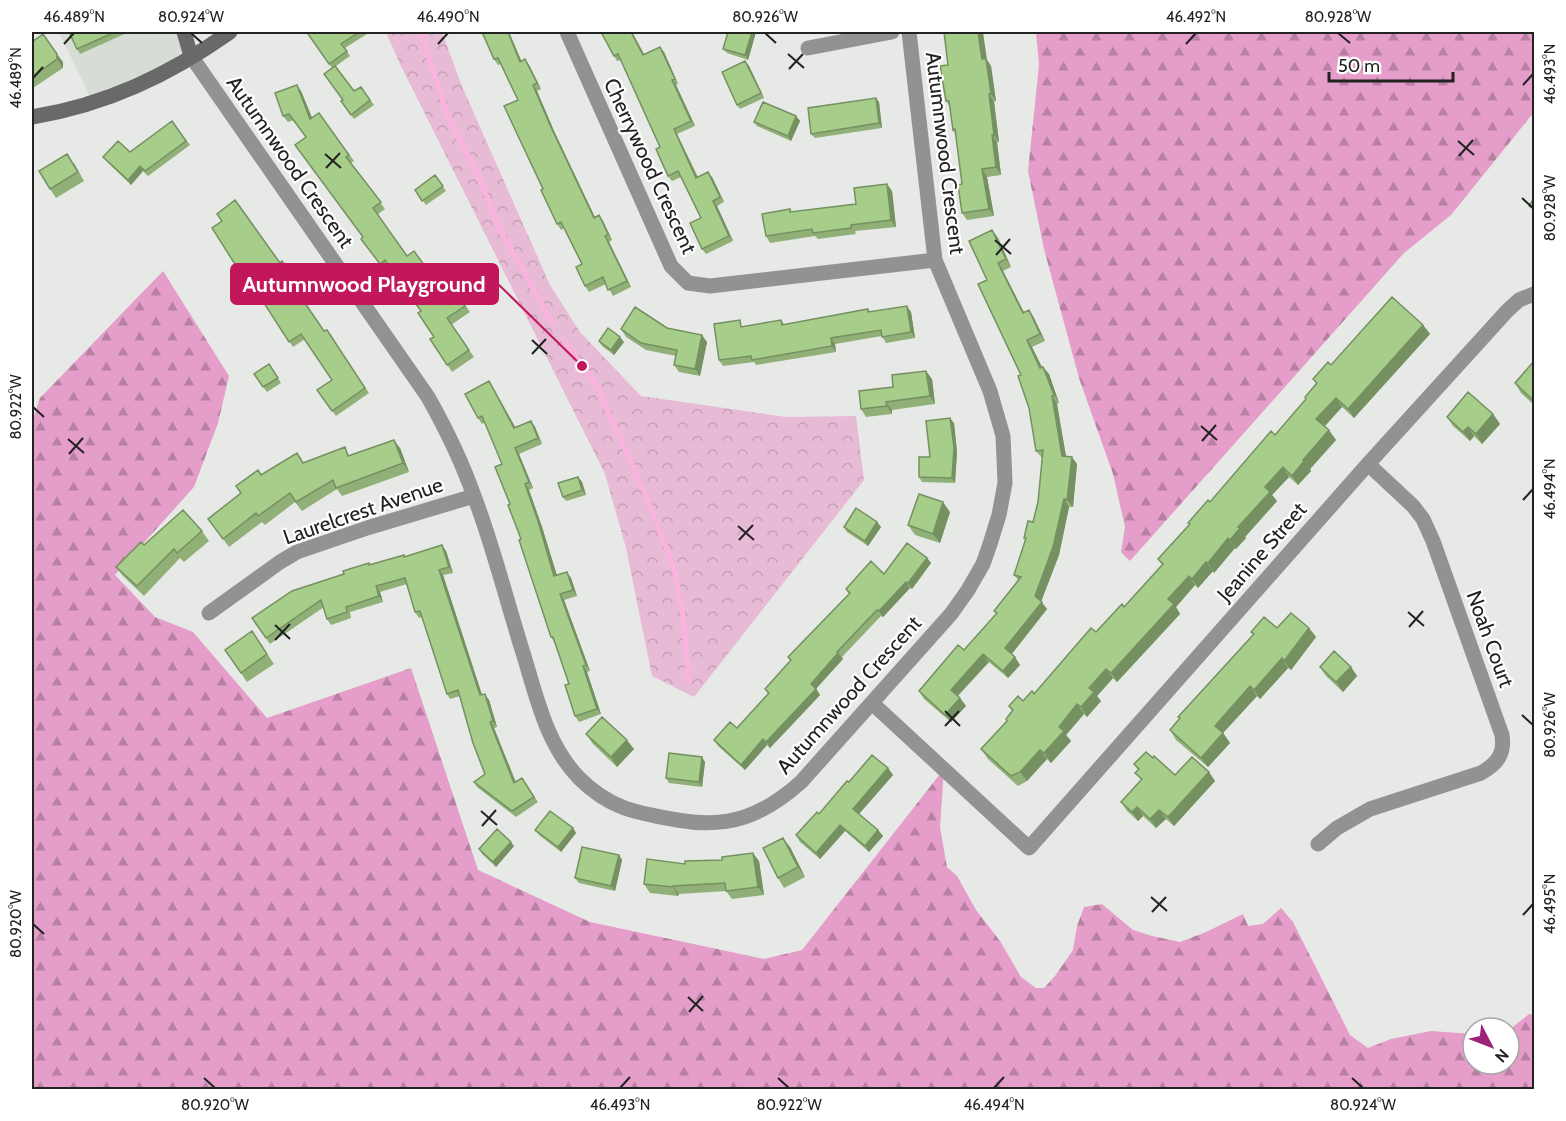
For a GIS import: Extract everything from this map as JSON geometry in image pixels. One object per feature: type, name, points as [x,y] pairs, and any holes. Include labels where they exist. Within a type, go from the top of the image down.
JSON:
[{"type":"main road","points":[[184,32],[191,56]]},
{"type":"main road","points":[[32,117],[92,104],[115,96],[147,82],[230,32]]},
{"type":"street","name":"Cherrywood Crescent","points":[[567,32],[671,266],[688,283],[710,285],[935,260]]},
{"type":"street","points":[[808,48],[892,32]]},
{"type":"street","name":"Autumnwood Crescent","points":[[191,56],[428,397],[453,444],[474,496],[550,736],[558,752],[580,779],[596,793],[614,804],[632,812],[706,824],[726,823],[763,810],[801,782],[951,614],[983,564],[990,544],[1005,483],[1003,436],[977,357],[935,260],[909,32]]},
{"type":"street","name":"Jeanine Street","points":[[872,703],[1029,848],[1368,464],[1507,311],[1519,300],[1534,294]]},
{"type":"street","name":"Noah Court","points":[[1318,844],[1337,828],[1370,809],[1481,773],[1498,761],[1503,745],[1502,735],[1433,541],[1423,519],[1413,506],[1368,464]]},
{"type":"street","name":"Laurelcrest Avenue","points":[[209,613],[297,552],[474,496]]},
{"type":"shaded area","points":[[59,32],[183,32],[190,55],[93,103]]},
{"type":"green space","points":[[386,32],[442,32],[461,84],[550,285],[580,332],[641,396],[786,417],[856,416],[864,480],[694,697],[652,676],[626,548],[605,474]]},
{"type":"green space","points":[[1036,32],[1534,32],[1534,112],[1451,215],[1404,253],[1130,561],[1121,552],[1125,527],[1113,474],[1079,378],[1044,249],[1028,171],[1039,65]]},
{"type":"green space","points":[[163,271],[229,376],[218,423],[194,487],[115,575],[155,617],[193,632],[267,718],[411,668],[478,870],[590,922],[764,959],[802,950],[944,769],[940,827],[947,867],[957,876],[976,910],[1000,941],[1021,977],[1036,988],[1044,988],[1073,950],[1077,926],[1084,907],[1102,904],[1133,930],[1180,942],[1243,914],[1248,926],[1263,924],[1281,908],[1293,922],[1350,1035],[1368,1048],[1391,1039],[1431,1031],[1461,1033],[1461,1076],[1521,1076],[1521,1020],[1529,1014],[1534,1015],[1534,1089],[32,1089],[32,422],[40,398]]},
{"type":"building","points":[[69,32],[115,32],[77,49]]},
{"type":"building","points":[[311,32],[359,32],[341,44],[347,51],[329,64],[308,34]]},
{"type":"building","points":[[482,32],[508,32],[520,62],[525,59],[537,83],[533,85],[550,125],[594,218],[599,215],[608,234],[605,236],[627,281],[608,290],[603,277],[585,286],[576,267],[582,264],[561,222],[557,224],[504,106],[518,100],[498,58],[494,59]]},
{"type":"building","points":[[601,32],[631,32],[643,55],[660,47],[691,121],[674,129],[696,178],[708,172],[720,197],[713,201],[729,236],[702,249],[690,223],[701,218],[678,171],[668,176],[656,149],[660,147],[618,54],[614,56]]},
{"type":"building","points":[[728,32],[752,32],[745,55],[723,49]]},
{"type":"building","points":[[944,32],[978,32],[982,59],[986,59],[996,167],[982,169],[989,209],[962,213],[958,185],[962,184],[955,129],[953,130],[949,101],[946,101],[940,66],[948,65]]},
{"type":"building","points":[[43,34],[57,54],[57,59],[32,77],[32,42]]},
{"type":"building","points":[[745,61],[761,93],[737,105],[722,72]]},
{"type":"building","points":[[335,66],[354,91],[361,87],[370,100],[351,115],[324,74]]},
{"type":"building","points":[[297,85],[310,119],[319,113],[349,155],[346,157],[381,202],[373,208],[407,256],[414,251],[437,283],[446,277],[465,306],[447,318],[469,350],[447,365],[430,339],[434,337],[418,313],[421,311],[385,260],[380,264],[361,239],[363,237],[295,145],[306,137],[289,114],[283,116],[275,93]]},
{"type":"building","points":[[876,98],[879,123],[811,134],[808,108]]},
{"type":"building","points":[[763,102],[796,116],[788,136],[754,122]]},
{"type":"building","points":[[172,121],[186,141],[145,171],[140,166],[128,180],[103,157],[118,141],[130,152]]},
{"type":"building","points":[[67,154],[78,172],[50,189],[39,171]]},
{"type":"building","points":[[435,175],[443,186],[422,201],[415,190]]},
{"type":"building","points":[[887,184],[891,220],[813,233],[812,229],[766,236],[762,214],[790,209],[790,212],[856,204],[854,188]]},
{"type":"building","points":[[1534,198],[1534,209],[1529,206]]},
{"type":"building","points":[[235,200],[280,263],[282,261],[299,288],[296,290],[324,331],[327,330],[365,388],[332,411],[317,390],[332,380],[301,334],[289,342],[248,278],[245,280],[212,228],[222,221],[217,214]]},
{"type":"building","points":[[992,230],[1006,259],[998,263],[1023,313],[1029,310],[1040,334],[1027,340],[1040,368],[1043,367],[1054,395],[1052,396],[1062,456],[1072,457],[1067,500],[1064,499],[1053,547],[1035,596],[1042,602],[1005,648],[1015,657],[1003,671],[983,654],[951,690],[960,698],[945,715],[919,691],[958,645],[964,650],[997,613],[994,611],[1021,577],[1014,575],[1026,538],[1024,538],[1028,521],[1033,522],[1038,502],[1043,450],[1036,451],[1029,408],[1018,376],[1021,375],[978,284],[987,280],[969,241]]},
{"type":"building","points":[[1392,297],[1423,325],[1348,409],[1336,398],[1316,419],[1329,430],[1292,476],[1283,467],[1265,487],[1270,492],[1238,527],[1240,528],[1230,540],[1228,538],[1208,563],[1206,562],[1192,579],[1189,576],[1168,599],[1174,604],[1111,673],[1106,669],[1089,688],[1094,692],[1081,707],[1077,704],[1059,727],[1064,731],[1044,753],[1040,750],[1020,772],[1011,776],[981,749],[1007,721],[1006,719],[1013,710],[1009,706],[1018,696],[1023,701],[1032,691],[1034,694],[1091,628],[1096,632],[1122,604],[1124,607],[1163,564],[1158,559],[1190,524],[1188,523],[1208,500],[1210,502],[1271,431],[1275,435],[1317,383],[1313,379],[1328,362],[1331,365]]},
{"type":"building","points":[[907,306],[911,332],[882,337],[881,330],[831,338],[832,346],[752,360],[751,356],[719,360],[714,324],[740,320],[741,327],[781,320],[782,325],[868,309],[868,312]]},
{"type":"building","points":[[635,307],[667,328],[702,335],[695,369],[674,365],[677,350],[641,343],[621,329]]},
{"type":"building","points":[[608,328],[620,337],[611,350],[599,341]]},
{"type":"building","points":[[1534,361],[1534,401],[1515,383]]},
{"type":"building","points":[[269,364],[278,378],[263,387],[254,374]]},
{"type":"building","points":[[926,371],[930,396],[886,402],[887,406],[861,409],[859,391],[893,387],[892,375]]},
{"type":"building","points":[[489,381],[514,428],[531,421],[538,438],[515,448],[529,482],[525,484],[554,576],[567,572],[573,590],[560,594],[586,665],[583,666],[597,709],[575,716],[565,685],[569,684],[519,540],[521,539],[508,505],[510,504],[495,467],[502,464],[482,416],[478,418],[465,394]]},
{"type":"building","points":[[1468,392],[1493,414],[1476,434],[1468,427],[1463,432],[1447,417]]},
{"type":"building","points":[[950,418],[954,447],[952,478],[919,477],[919,457],[930,457],[926,421]]},
{"type":"building","points":[[394,440],[403,463],[336,488],[333,480],[296,502],[290,493],[258,516],[256,513],[223,539],[208,519],[241,493],[236,486],[258,470],[261,475],[297,453],[303,463],[345,447],[348,456]]},
{"type":"building","points":[[578,477],[582,490],[563,497],[558,483]]},
{"type":"building","points":[[919,494],[943,502],[933,534],[908,525]]},
{"type":"building","points":[[856,508],[877,522],[865,541],[844,527]]},
{"type":"building","points":[[183,510],[202,531],[177,553],[174,549],[137,586],[116,567],[141,542],[144,545]]},
{"type":"building","points":[[907,543],[927,558],[908,583],[906,582],[879,611],[877,610],[837,652],[811,684],[816,689],[766,742],[763,739],[741,765],[714,740],[730,722],[737,728],[769,693],[765,689],[791,660],[788,657],[850,593],[846,589],[871,561],[884,574]]},
{"type":"building","points":[[442,545],[449,567],[439,570],[480,695],[485,694],[493,721],[490,722],[514,783],[522,778],[534,797],[512,811],[474,782],[485,774],[473,743],[458,690],[447,694],[420,611],[415,612],[405,578],[376,586],[379,596],[346,607],[347,612],[327,619],[321,600],[266,638],[252,618],[292,591],[344,574],[343,571],[404,555],[404,557]]},
{"type":"building","points":[[1291,613],[1309,628],[1284,661],[1282,658],[1254,690],[1250,686],[1215,726],[1223,733],[1201,758],[1170,730],[1180,718],[1178,717],[1254,634],[1251,632],[1264,617],[1277,628]]},
{"type":"building","points":[[252,631],[267,654],[241,673],[225,650]]},
{"type":"building","points":[[1334,651],[1351,667],[1336,682],[1320,667]]},
{"type":"building","points":[[602,717],[627,740],[611,757],[586,734]]},
{"type":"building","points":[[1146,752],[1153,758],[1154,756],[1175,775],[1192,757],[1209,772],[1168,817],[1159,810],[1150,819],[1137,807],[1132,812],[1121,802],[1142,779],[1135,773],[1139,769],[1134,764]]},
{"type":"building","points":[[669,753],[702,757],[699,782],[666,778]]},
{"type":"building","points":[[872,755],[888,768],[853,809],[878,830],[865,846],[840,825],[816,853],[796,835],[817,812],[819,814]]},
{"type":"building","points":[[550,811],[573,828],[558,847],[535,830]]},
{"type":"building","points":[[497,829],[511,842],[493,862],[479,849]]},
{"type":"building","points":[[783,838],[798,867],[778,878],[763,848]]},
{"type":"building","points":[[582,847],[619,855],[611,886],[575,878]]},
{"type":"building","points":[[753,853],[758,887],[726,891],[725,883],[673,887],[644,884],[647,859],[685,864],[685,861],[722,860],[722,857]]},
{"type":"waterway","points":[[420,32],[450,122],[476,170],[499,228],[553,324]]},
{"type":"waterway","points":[[564,340],[597,386],[646,496],[674,568],[683,616],[689,683]]},
{"type":"place","name":"Autumnwood Playground","points":[[582,366]]}]
